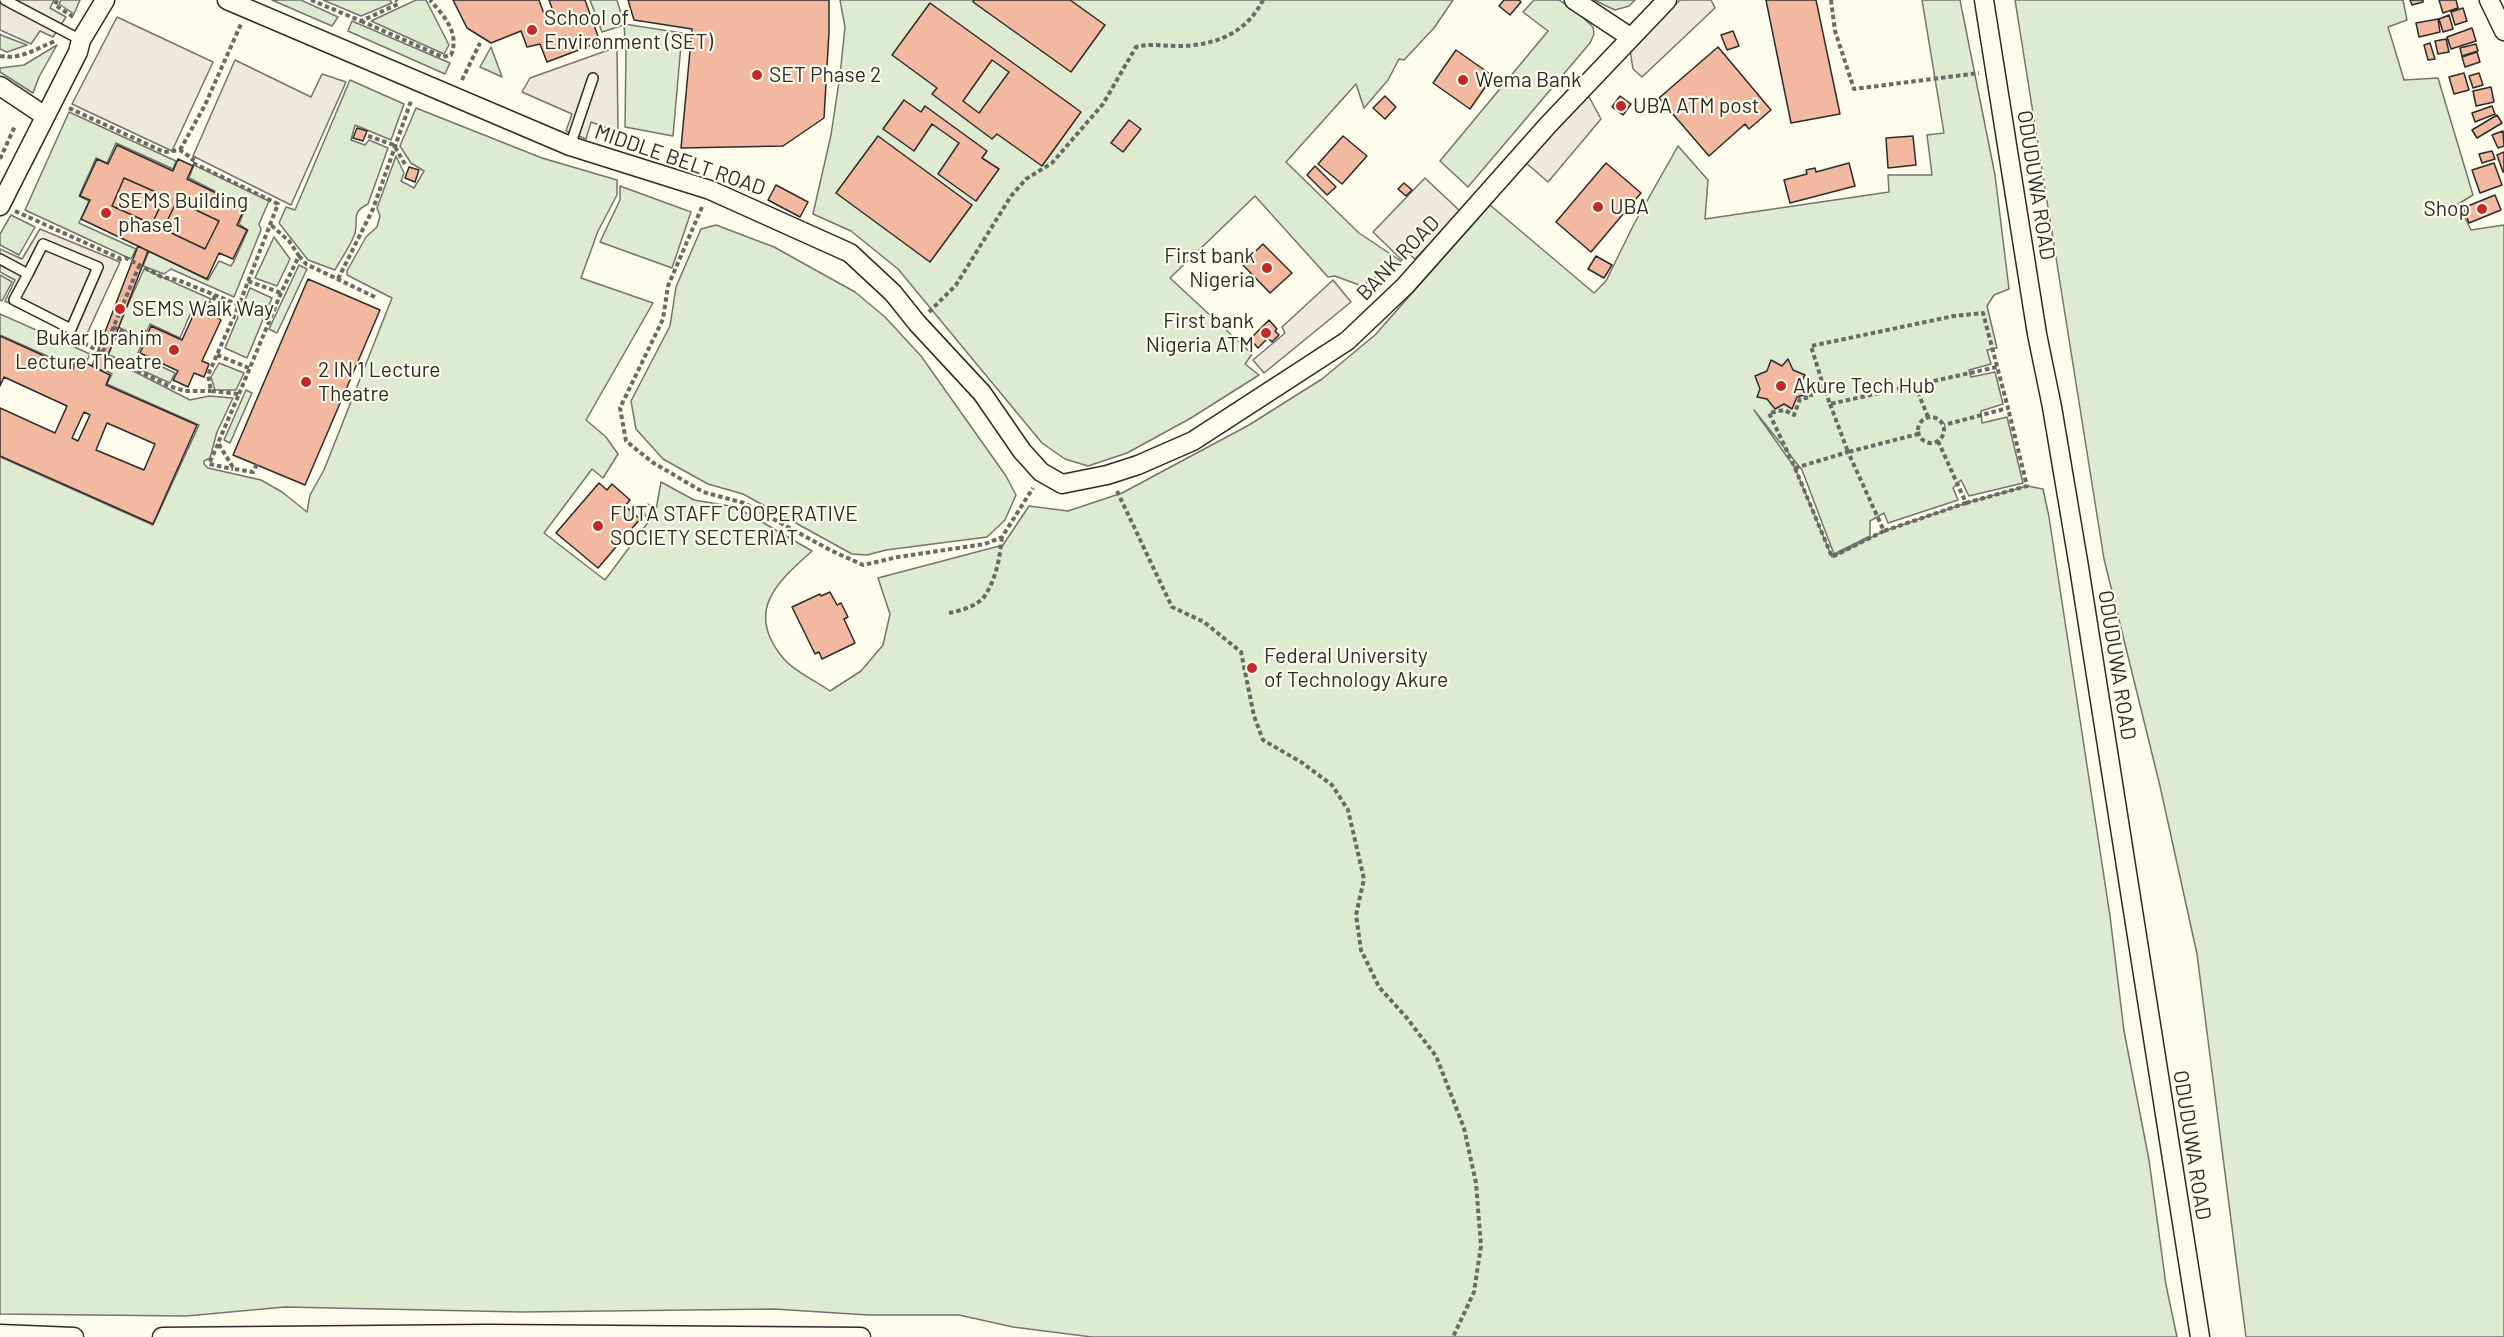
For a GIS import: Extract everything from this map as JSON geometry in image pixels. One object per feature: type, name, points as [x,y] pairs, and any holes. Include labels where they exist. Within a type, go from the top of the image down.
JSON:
[{"type":"street","points":[[6,208],[54,117],[83,39],[105,0]]},
{"type":"street","name":"MIDDLE BELT ROAD","points":[[226,0],[570,146],[710,190],[850,253],[893,293],[917,323],[982,393],[1022,451],[1041,472],[1062,484],[1108,475]]},
{"type":"street","points":[[1574,0],[1630,37]]},
{"type":"street","name":"BANK ROAD","points":[[1108,475],[1138,465],[1193,441],[1347,341],[1405,286],[1630,37],[1667,0]]},
{"type":"street","name":"ODUDUWA ROAD","points":[[1984,0],[2037,334],[2052,407],[2079,567],[2200,1337]]},
{"type":"street","points":[[2488,0],[2504,31]]},
{"type":"street","points":[[0,86],[54,117]]},
{"type":"street","points":[[0,1334],[74,1337]]},
{"type":"street","points":[[162,1337],[488,1334],[861,1337]]},
{"type":"lane","points":[[5,0],[83,39]]},
{"type":"lane","points":[[570,146],[593,78]]},
{"type":"lane","points":[[43,244],[98,267],[71,329],[14,300],[28,274],[43,244]]},
{"type":"lane","points":[[0,259],[28,274]]},
{"type":"path","points":[[57,0],[55,5],[83,39]]},
{"type":"path","points":[[311,0],[443,57],[451,55],[455,46],[454,34],[444,15],[430,0]]},
{"type":"path","points":[[360,21],[398,4],[397,0]]},
{"type":"path","points":[[917,323],[956,285],[1011,196],[1026,179],[1052,163],[1103,104],[1136,47],[1152,43],[1177,46],[1220,39],[1238,31],[1263,0]]},
{"type":"path","points":[[1831,0],[1835,31],[1854,89],[1995,71]]},
{"type":"path","points":[[180,150],[206,105],[247,8]]},
{"type":"path","points":[[0,56],[11,58],[36,51],[58,40],[83,39]]},
{"type":"path","points":[[338,279],[373,209],[411,101]]},
{"type":"path","points":[[54,117],[68,108],[164,152],[180,150],[193,159],[191,162],[278,204],[239,305],[208,375],[211,391]]},
{"type":"path","points":[[0,159],[15,126]]},
{"type":"path","points":[[368,136],[394,145],[406,166]]},
{"type":"path","points":[[710,190],[668,286],[663,319],[620,408],[626,441],[652,462],[703,492],[744,503],[830,550],[863,565],[898,557],[985,544],[1002,537]]},
{"type":"path","points":[[6,208],[21,201]]},
{"type":"path","points":[[6,208],[121,259],[126,258],[162,277],[178,279],[239,305]]},
{"type":"path","points":[[270,224],[288,241],[306,264],[377,298]]},
{"type":"path","points":[[257,464],[254,472],[209,464],[280,293],[298,256]]},
{"type":"path","points":[[103,352],[139,266]]},
{"type":"path","points":[[248,281],[280,293]]},
{"type":"path","points":[[210,307],[215,296]]},
{"type":"path","points":[[1824,388],[1810,391],[1811,397],[1800,399],[1794,415],[1784,410],[1769,413],[1796,468],[1832,557],[1884,531],[1966,503],[2027,486],[1983,313],[1954,316],[1811,346],[1848,452],[1884,531]]},
{"type":"path","points":[[114,327],[138,339]]},
{"type":"path","points":[[71,337],[169,386],[185,391],[239,394]]},
{"type":"path","points":[[217,355],[249,368]]},
{"type":"path","points":[[1830,404],[1997,367]]},
{"type":"path","points":[[1915,385],[1928,417]]},
{"type":"path","points":[[1944,425],[2008,408]]},
{"type":"path","points":[[1934,416],[1942,420],[1945,429],[1942,438],[1934,443],[1924,442],[1918,434],[1918,425],[1928,417],[1934,416]]},
{"type":"path","points":[[1796,468],[1918,434]]},
{"type":"path","points":[[1938,441],[1966,503]]},
{"type":"path","points":[[218,443],[234,469]]},
{"type":"path","points":[[949,614],[962,610],[983,598],[1000,561],[1002,537],[1033,489],[1041,472]]},
{"type":"path","points":[[1108,475],[1153,563],[1172,607],[1204,622],[1241,652],[1254,716],[1263,740],[1301,762],[1332,785],[1348,810],[1364,879],[1356,915],[1360,950],[1379,987],[1436,1056],[1464,1128],[1476,1183],[1481,1246],[1474,1292],[1453,1337]]},
{"type":"green space","points":[[61,0],[80,0],[74,14],[59,4]]},
{"type":"green space","points":[[272,0],[301,0],[338,17],[332,26]]},
{"type":"green space","points":[[323,0],[390,0],[392,3],[361,16]]},
{"type":"green space","points":[[416,0],[426,0],[449,45],[444,54],[371,21]]},
{"type":"green space","points":[[590,0],[617,0],[624,24],[682,33],[673,136],[625,127],[624,25],[602,32]]},
{"type":"green space","points":[[840,0],[1453,0],[1434,28],[1404,60],[1399,59],[1388,80],[1364,108],[1356,84],[1286,162],[1359,233],[1401,261],[1362,286],[1335,276],[1328,277],[1255,196],[1170,278],[1252,354],[1245,364],[1259,375],[1191,418],[1127,453],[1088,466],[1065,459],[1042,443],[898,269],[851,231],[813,214],[831,135],[840,75],[845,27]]},
{"type":"green space","points":[[1534,0],[1559,0],[1575,10],[1593,27],[1594,34],[1590,43],[1468,187],[1440,161],[1548,31],[1523,12]]},
{"type":"green space","points":[[1594,0],[1635,0],[1629,6],[1615,10]]},
{"type":"green space","points":[[1922,0],[1960,0],[1995,175],[2009,289],[1994,295],[1987,306],[1997,348],[1987,350],[1991,364],[1969,370],[1971,377],[1995,372],[2003,404],[1981,411],[1982,423],[2007,417],[2023,483],[1969,496],[1961,480],[1953,488],[1958,500],[1888,523],[1884,513],[1870,521],[1870,536],[1834,554],[1802,470],[1754,410],[1795,468],[1832,557],[1884,531],[1966,503],[2027,486],[2043,489],[2110,916],[2124,1031],[2149,1160],[2166,1285],[2177,1337],[1092,1337],[1013,1327],[959,1315],[868,1315],[774,1309],[522,1312],[285,1307],[186,1316],[0,1314],[0,457],[153,525],[199,425],[107,384],[112,374],[103,369],[108,358],[190,400],[209,396],[233,398],[217,432],[210,458],[204,461],[204,464],[208,468],[261,480],[282,492],[307,512],[310,495],[324,470],[392,298],[347,275],[347,271],[366,237],[377,227],[380,216],[377,208],[396,156],[404,173],[401,181],[414,188],[424,171],[411,163],[400,146],[416,108],[542,158],[617,180],[617,195],[598,231],[581,278],[653,303],[586,420],[606,437],[618,454],[603,478],[592,469],[544,533],[605,580],[649,521],[642,510],[648,504],[656,510],[661,482],[694,500],[736,507],[812,551],[777,587],[766,613],[766,627],[772,642],[789,664],[830,691],[861,671],[883,645],[890,614],[878,578],[1003,545],[1029,506],[1068,511],[1122,493],[1249,425],[1322,379],[1375,335],[1490,205],[1594,293],[1606,281],[1634,224],[1678,146],[1708,180],[1705,219],[1889,192],[1888,175],[1932,175],[1927,135],[1944,133]]},
{"type":"green space","points":[[2015,0],[2403,0],[2407,20],[2388,27],[2404,80],[2438,78],[2473,195],[2458,204],[2471,230],[2504,225],[2504,1337],[2246,1337],[2197,954],[2160,786],[2104,559]]},
{"type":"green space","points":[[352,21],[450,63],[445,74],[348,31]]},
{"type":"green space","points":[[0,34],[27,45],[7,52],[0,49]]},
{"type":"green space","points":[[57,45],[33,93],[0,72],[0,68],[24,65]]},
{"type":"green space","points":[[491,47],[502,77],[480,67]]},
{"type":"green space","points":[[350,80],[404,104],[391,140],[355,125],[351,140],[365,145],[369,140],[388,148],[368,204],[362,207],[357,214],[356,231],[335,270],[308,260],[279,223],[286,207],[295,210]]},
{"type":"green space","points":[[69,112],[176,161],[173,169],[116,143],[107,163],[96,158],[79,196],[89,201],[79,223],[136,249],[131,259],[25,210]]},
{"type":"green space","points":[[194,165],[269,201],[259,224],[261,230],[234,297],[171,269],[164,274],[143,266],[149,251],[208,280],[219,261],[231,266],[234,261],[248,230],[239,224],[246,207],[189,178]]},
{"type":"green space","points":[[620,186],[691,212],[672,268],[600,242],[620,200]]},
{"type":"green space","points":[[11,215],[35,227],[19,255],[0,245],[0,234]]},
{"type":"green space","points":[[716,225],[774,247],[855,292],[885,317],[921,356],[1006,476],[1016,495],[1005,520],[987,537],[886,550],[867,555],[852,554],[743,494],[708,484],[663,459],[636,429],[631,401],[670,326],[676,287],[701,229]]},
{"type":"green space","points":[[274,237],[290,259],[277,286],[255,278]]},
{"type":"green space","points":[[299,265],[307,269],[277,333],[269,329]]},
{"type":"green space","points":[[144,269],[211,299],[207,307],[194,305],[180,338],[150,324],[147,331],[142,329],[139,337],[118,327]]},
{"type":"green space","points":[[0,275],[12,282],[2,301],[0,300]]},
{"type":"green space","points":[[250,288],[272,298],[247,358],[225,348]]},
{"type":"green space","points":[[0,314],[90,354],[86,363],[77,358],[72,367],[0,335]]},
{"type":"green space","points":[[117,335],[141,346],[137,355],[175,373],[170,383],[108,355]]},
{"type":"green space","points":[[219,363],[244,373],[236,390],[215,390],[211,377]]},
{"type":"green space","points":[[246,390],[252,393],[230,443],[224,440]]},
{"type":"shaded area","points":[[0,0],[54,0],[50,8],[66,17],[53,37],[40,31],[31,44],[0,30]]},
{"type":"shaded area","points":[[1680,0],[1711,0],[1715,8],[1642,77],[1633,69],[1630,50]]},
{"type":"shaded area","points":[[117,17],[213,62],[172,151],[72,104]]},
{"type":"shaded area","points":[[617,47],[618,132],[591,122],[586,139],[566,131],[572,114],[522,92],[530,78]]},
{"type":"shaded area","points":[[235,60],[311,97],[322,74],[346,82],[291,205],[193,156]]},
{"type":"shaded area","points":[[1587,93],[1601,119],[1548,182],[1525,162]]},
{"type":"shaded area","points":[[1425,178],[1461,212],[1415,259],[1408,253],[1402,260],[1373,232]]},
{"type":"shaded area","points":[[40,229],[120,262],[85,338],[5,301],[15,280],[0,272],[0,249],[22,259]]},
{"type":"shaded area","points":[[1333,280],[1351,302],[1264,373],[1253,360],[1285,333],[1282,327]]},
{"type":"building","name":"School of Environment (SET)","points":[[453,0],[539,0],[548,25],[557,22],[549,0],[585,0],[600,42],[547,62],[540,44],[527,47],[521,31],[491,43],[467,28]]},
{"type":"building","name":"SET Phase 2","points":[[628,0],[829,0],[824,118],[783,146],[681,148],[692,29],[634,20]]},
{"type":"building","points":[[974,0],[1070,0],[1105,25],[1071,72],[973,2]]},
{"type":"building","points":[[1504,0],[1521,2],[1510,15],[1499,6]]},
{"type":"building","points":[[1766,0],[1816,0],[1840,114],[1791,123]]},
{"type":"building","points":[[2410,0],[2423,0],[2423,2],[2412,5]]},
{"type":"building","points":[[2439,0],[2456,0],[2458,8],[2443,13]]},
{"type":"building","points":[[930,3],[1081,112],[1042,166],[997,134],[992,139],[932,94],[937,88],[892,55]],"holes":[[[992,60],[1009,72],[979,113],[963,101]]]},
{"type":"building","points":[[2463,8],[2467,21],[2455,25],[2451,12]]},
{"type":"building","points":[[2449,15],[2453,29],[2443,32],[2439,19]]},
{"type":"building","points":[[2438,19],[2440,32],[2419,37],[2416,23]]},
{"type":"building","points":[[2472,28],[2476,41],[2451,49],[2447,37]]},
{"type":"building","points":[[1733,31],[1739,46],[1727,50],[1721,35]]},
{"type":"building","points":[[2446,39],[2449,52],[2438,54],[2435,41]]},
{"type":"building","points":[[2430,43],[2435,59],[2428,60],[2424,45]]},
{"type":"building","points":[[2476,44],[2478,51],[2462,56],[2460,48]]},
{"type":"building","points":[[1718,47],[1771,110],[1749,129],[1745,124],[1709,156],[1659,98]]},
{"type":"building","name":"Wema Bank","points":[[1456,50],[1493,76],[1470,109],[1433,83]]},
{"type":"building","points":[[2477,52],[2480,62],[2465,67],[2462,57]]},
{"type":"building","points":[[2464,73],[2469,90],[2454,94],[2449,77]]},
{"type":"building","points":[[2479,73],[2483,85],[2473,88],[2469,76]]},
{"type":"building","points":[[2491,87],[2494,102],[2476,106],[2473,91]]},
{"type":"building","points":[[1385,96],[1396,107],[1385,119],[1373,108]]},
{"type":"building","name":"UBA ATM post","points":[[1620,96],[1631,104],[1623,115],[1612,107]]},
{"type":"building","points":[[904,100],[921,112],[925,106],[987,151],[982,158],[999,169],[976,201],[938,174],[959,143],[932,124],[914,151],[883,129]]},
{"type":"building","points":[[2492,106],[2495,114],[2475,122],[2472,113]]},
{"type":"building","name":"Shop","points":[[2497,115],[2502,123],[2477,138],[2472,130]]},
{"type":"building","points":[[1129,120],[1141,129],[1123,152],[1111,143]]},
{"type":"building","points":[[357,128],[367,131],[363,141],[353,138]]},
{"type":"building","name":"Shop","points":[[2503,131],[2504,146],[2498,148],[2492,135]]},
{"type":"building","points":[[878,136],[972,205],[930,262],[836,193]]},
{"type":"building","points":[[1343,136],[1367,156],[1342,184],[1318,164]]},
{"type":"building","points":[[1913,136],[1916,165],[1888,168],[1886,138]]},
{"type":"building","name":"SEMS Building phase1","points":[[117,145],[173,171],[178,159],[193,166],[187,179],[245,207],[237,225],[247,230],[233,259],[219,253],[207,279],[81,219],[90,200],[80,196],[97,159],[108,164]],"holes":[[[124,178],[165,196],[152,224],[112,206]],[[177,201],[219,221],[205,249],[163,229]]]},
{"type":"building","name":"Shop","points":[[2492,151],[2495,159],[2482,163],[2479,154]]},
{"type":"building","name":"Shop","points":[[2504,152],[2504,172],[2503,172],[2497,155]]},
{"type":"building","name":"UBA","points":[[1606,163],[1641,193],[1591,252],[1556,222]]},
{"type":"building","points":[[1849,163],[1855,186],[1790,203],[1784,180],[1807,174],[1806,170],[1815,168],[1816,172]]},
{"type":"building","name":"Shop","points":[[2494,163],[2502,185],[2480,193],[2472,170]]},
{"type":"building","points":[[1315,166],[1336,187],[1327,195],[1307,175]]},
{"type":"building","points":[[409,167],[419,170],[415,182],[405,178]]},
{"type":"building","points":[[124,178],[165,196],[152,224],[112,206]]},
{"type":"building","points":[[1404,183],[1412,190],[1406,196],[1398,189]]},
{"type":"building","points":[[776,185],[808,202],[800,217],[768,200]]},
{"type":"building","name":"Shop","points":[[2495,195],[2501,210],[2469,223],[2463,208]]},
{"type":"building","points":[[177,201],[219,221],[205,249],[163,229]]},
{"type":"building","name":"First bank Nigeria","points":[[1263,244],[1292,273],[1270,293],[1242,264]]},
{"type":"building","name":"SEMS Walk Way","points":[[138,246],[148,251],[102,371],[92,366]]},
{"type":"building","points":[[1596,256],[1612,265],[1604,278],[1588,269]]},
{"type":"building","name":"2 IN 1 Lecture Theatre","points":[[308,279],[380,310],[305,485],[233,455]]},
{"type":"building","name":"Bukar Ibrahim Lecture Theatre","points":[[197,307],[203,310],[204,307],[220,315],[218,318],[221,320],[202,361],[209,364],[204,377],[194,373],[188,387],[173,380],[178,371],[140,353],[143,346],[137,344],[143,331],[148,333],[151,326],[182,340]]},
{"type":"building","name":"First bank Nigeria ATM","points":[[1269,320],[1279,335],[1272,342],[1268,338],[1258,348],[1250,339]]},
{"type":"building","points":[[0,336],[73,369],[77,359],[110,375],[106,385],[197,425],[153,524],[0,456],[0,408],[55,433],[67,406],[4,377],[0,386]],"holes":[[[84,412],[90,415],[78,441],[72,438]],[[107,423],[155,444],[144,470],[96,450]]]},
{"type":"building","name":"Akure Tech Hub","points":[[1788,359],[1793,370],[1805,375],[1801,383],[1807,394],[1797,397],[1792,409],[1784,404],[1775,409],[1767,399],[1757,397],[1760,389],[1755,376],[1767,371],[1771,360],[1782,366]]},
{"type":"building","name":"FUTA STAFF COOPERATIVE SOCIETY SECTERIAT","points":[[599,483],[607,490],[612,484],[630,500],[625,506],[640,519],[598,568],[556,533]]},
{"type":"building","points":[[830,592],[837,605],[841,603],[848,617],[844,619],[855,643],[822,659],[819,652],[815,654],[792,607],[820,594],[821,596]]},
{"type":"place","name":"School of Environment (SET)","points":[[532,30]]},
{"type":"place","name":"SET Phase 2","points":[[757,75]]},
{"type":"place","name":"Wema Bank","points":[[1463,80]]},
{"type":"place","name":"UBA ATM post","points":[[1621,106]]},
{"type":"place","name":"UBA","points":[[1598,207]]},
{"type":"place","name":"Shop","points":[[2482,209]]},
{"type":"place","name":"SEMS Building phase1","points":[[106,213]]},
{"type":"place","name":"First bank Nigeria","points":[[1267,268]]},
{"type":"place","name":"SEMS Walk Way","points":[[120,309]]},
{"type":"place","name":"First bank Nigeria ATM","points":[[1266,333]]},
{"type":"place","name":"Bukar Ibrahim Lecture Theatre","points":[[174,350]]},
{"type":"place","name":"2 IN 1 Lecture Theatre","points":[[306,382]]},
{"type":"place","name":"Akure Tech Hub","points":[[1781,386]]},
{"type":"place","name":"FUTA STAFF COOPERATIVE SOCIETY SECTERIAT","points":[[598,526]]},
{"type":"place","name":"Federal University of Technology Akure","points":[[1252,668]]}]
